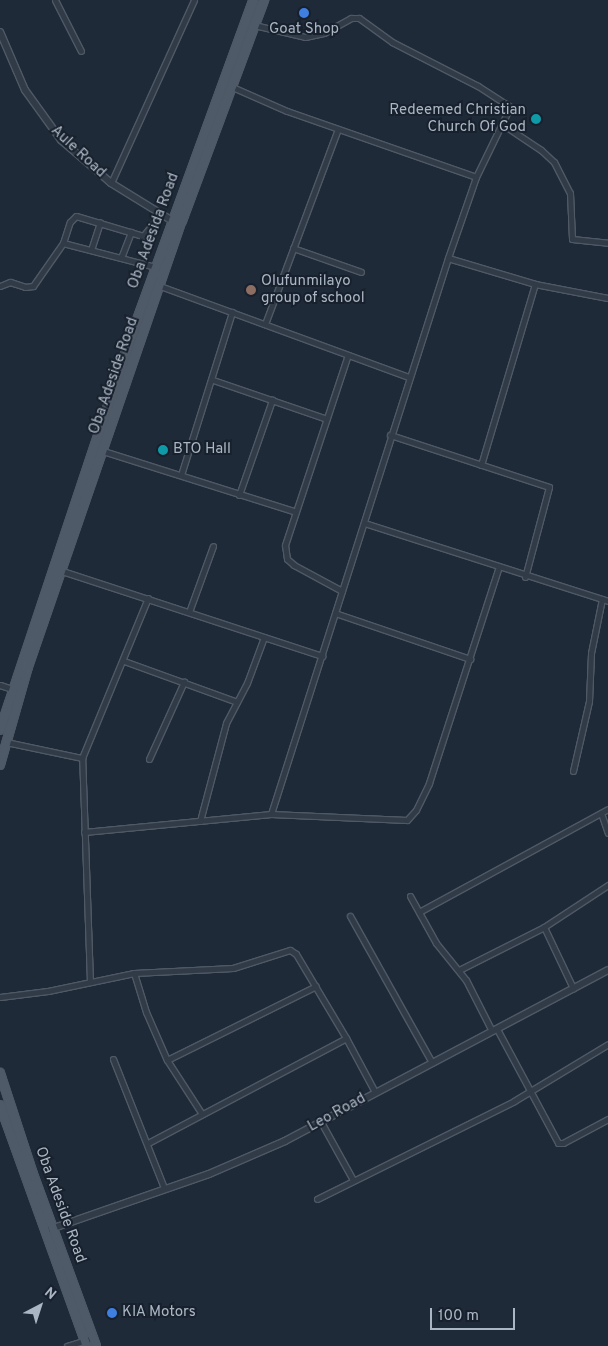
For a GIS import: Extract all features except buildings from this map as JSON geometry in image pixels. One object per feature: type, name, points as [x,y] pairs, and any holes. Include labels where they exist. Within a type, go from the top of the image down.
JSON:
[{"type":"main road","name":"Oba Adesida Road","points":[[0,730],[12,689],[53,585],[101,428],[155,267],[253,0]]},
{"type":"main road","name":"Oba Adeside Road","points":[[0,764],[53,585],[62,571],[230,86],[264,0]]},
{"type":"main road","points":[[101,428],[110,431]]},
{"type":"main road","name":"Oba Adeside Road","points":[[0,1072],[32,1171],[54,1228],[90,1343]]},
{"type":"main road","points":[[0,1105],[46,1231],[90,1343]]},
{"type":"street","points":[[55,0],[81,51]]},
{"type":"street","points":[[111,183],[194,0]]},
{"type":"street","points":[[254,25],[305,38],[324,33],[351,18],[359,18],[392,42],[507,102],[510,107],[476,177],[448,258],[390,435],[364,524],[271,814]]},
{"type":"street","name":"Aule Road","points":[[0,32],[25,90],[42,117],[61,140],[111,183],[160,215],[172,220]]},
{"type":"street","points":[[230,86],[338,129],[476,177]]},
{"type":"street","points":[[502,124],[548,155],[563,178],[570,193],[572,239],[608,243]]},
{"type":"street","points":[[265,324],[338,129]]},
{"type":"street","points":[[0,286],[10,282],[26,287],[34,286],[63,243],[72,218],[80,216],[145,236],[160,215]]},
{"type":"street","points":[[91,250],[100,222]]},
{"type":"street","points":[[121,258],[131,232]]},
{"type":"street","points":[[63,243],[155,267]]},
{"type":"street","points":[[293,248],[361,272]]},
{"type":"street","points":[[448,258],[535,284],[608,298]]},
{"type":"street","points":[[480,465],[535,284]]},
{"type":"street","points":[[160,286],[409,377]]},
{"type":"street","points":[[181,475],[213,380],[232,312]]},
{"type":"street","points":[[342,591],[288,559],[285,545],[348,355]]},
{"type":"street","points":[[213,380],[328,418]]},
{"type":"street","points":[[238,495],[272,400]]},
{"type":"street","points":[[390,435],[549,487],[525,577]]},
{"type":"street","points":[[103,451],[296,512]]},
{"type":"street","points":[[364,524],[498,569],[608,601]]},
{"type":"street","points":[[189,612],[212,546]]},
{"type":"street","points":[[84,832],[271,814],[407,820],[416,810],[429,783],[498,569]]},
{"type":"street","points":[[62,571],[322,656]]},
{"type":"street","points":[[90,982],[82,758],[124,661],[148,598]]},
{"type":"street","points":[[573,771],[588,701],[591,653],[602,599]]},
{"type":"street","points":[[336,613],[470,659]]},
{"type":"street","points":[[200,821],[226,723],[248,683],[264,637]]},
{"type":"street","points":[[124,661],[237,702]]},
{"type":"street","points":[[148,759],[184,682]]},
{"type":"street","points":[[0,685],[12,689]]},
{"type":"street","points":[[6,742],[82,758]]},
{"type":"street","points":[[419,912],[608,809]]},
{"type":"street","points":[[601,813],[608,833]]},
{"type":"street","points":[[459,970],[544,926],[608,885]]},
{"type":"street","points":[[410,896],[444,954],[459,970],[530,1091],[545,1123],[560,1144],[608,1119]]},
{"type":"street","points":[[350,916],[431,1061]]},
{"type":"street","points":[[544,926],[573,988]]},
{"type":"street","points":[[0,997],[134,973],[233,968],[290,950],[296,954],[316,986],[375,1092]]},
{"type":"street","name":"Leo Road","points":[[46,1231],[245,1159],[320,1122],[431,1061],[608,970]]},
{"type":"street","points":[[134,973],[146,1012],[167,1060],[202,1114]]},
{"type":"street","points":[[167,1060],[316,986]]},
{"type":"street","points":[[148,1143],[346,1038]]},
{"type":"street","points":[[317,1199],[530,1091],[608,1044]]},
{"type":"street","points":[[113,1060],[148,1143],[164,1188]]},
{"type":"street","points":[[320,1122],[353,1180]]},
{"type":"street","points":[[67,1346],[90,1343]]},
{"type":"place","name":"Goat Shop","points":[[304,13]]},
{"type":"place","name":"Redeemed Christian Church Of God","points":[[536,119]]},
{"type":"place","name":"Olufunmilayo group of school","points":[[251,290]]},
{"type":"place","name":"BTO Hall","points":[[163,450]]},
{"type":"place","name":"KIA Motors","points":[[112,1313]]}]
